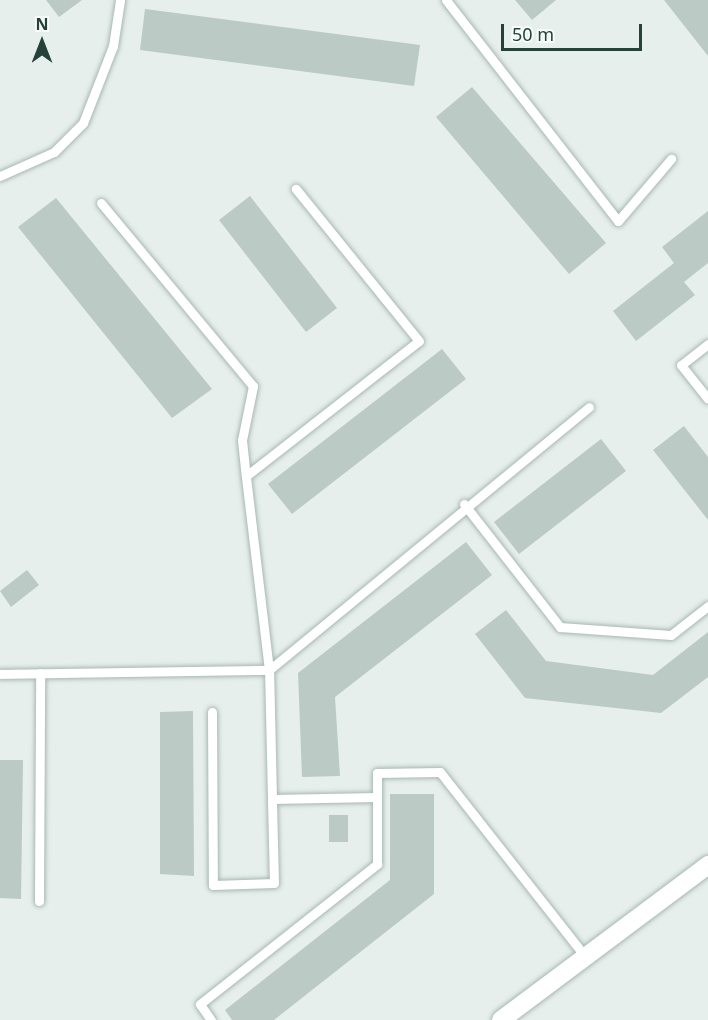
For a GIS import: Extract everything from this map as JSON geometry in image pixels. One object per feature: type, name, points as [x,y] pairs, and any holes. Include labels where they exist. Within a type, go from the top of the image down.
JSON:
[{"type":"main road","points":[[501,1020],[708,865]]},
{"type":"lane","points":[[0,176],[54,152],[83,123],[115,40],[120,0]]},
{"type":"lane","points":[[446,0],[618,221],[671,159]]},
{"type":"lane","points":[[246,476],[419,341],[296,189]]},
{"type":"lane","points":[[101,203],[253,386],[242,440],[269,670],[274,883],[213,885],[212,712]]},
{"type":"lane","points":[[708,344],[681,365],[708,399]]},
{"type":"lane","points":[[0,674],[269,670],[464,504],[589,407]]},
{"type":"lane","points":[[464,504],[560,627],[671,635],[708,606]]},
{"type":"lane","points":[[39,901],[40,673]]},
{"type":"lane","points":[[211,1020],[200,1004],[377,864],[377,773],[440,772],[585,956]]},
{"type":"lane","points":[[272,799],[377,797]]},
{"type":"building","points":[[46,0],[82,0],[59,17]]},
{"type":"building","points":[[515,0],[556,0],[532,20]]},
{"type":"building","points":[[664,0],[708,0],[708,56]]},
{"type":"building","points":[[145,9],[420,45],[414,86],[140,50]]},
{"type":"building","points":[[472,87],[606,243],[569,274],[436,117]]},
{"type":"building","points":[[250,196],[337,308],[306,332],[219,220]]},
{"type":"building","points":[[56,198],[212,389],[172,418],[18,227]]},
{"type":"building","points":[[708,211],[708,263],[684,282],[695,295],[636,341],[613,311],[674,263],[662,247]]},
{"type":"building","points":[[442,349],[466,379],[292,514],[268,484]]},
{"type":"building","points":[[684,426],[708,457],[708,520],[653,450]]},
{"type":"building","points":[[601,439],[626,471],[519,554],[494,522]]},
{"type":"building","points":[[466,542],[492,575],[335,697],[340,776],[302,777],[298,673]]},
{"type":"building","points":[[27,570],[39,585],[11,607],[0,591]]},
{"type":"building","points":[[506,610],[546,661],[653,675],[708,632],[708,677],[661,713],[525,698],[475,634]]},
{"type":"building","points":[[193,711],[194,876],[160,874],[160,712]]},
{"type":"building","points":[[0,760],[23,760],[21,899],[0,898]]},
{"type":"building","points":[[390,794],[434,794],[434,894],[274,1020],[232,1020],[225,1010],[390,880]]},
{"type":"building","points":[[329,815],[348,815],[348,842],[329,842]]}]
